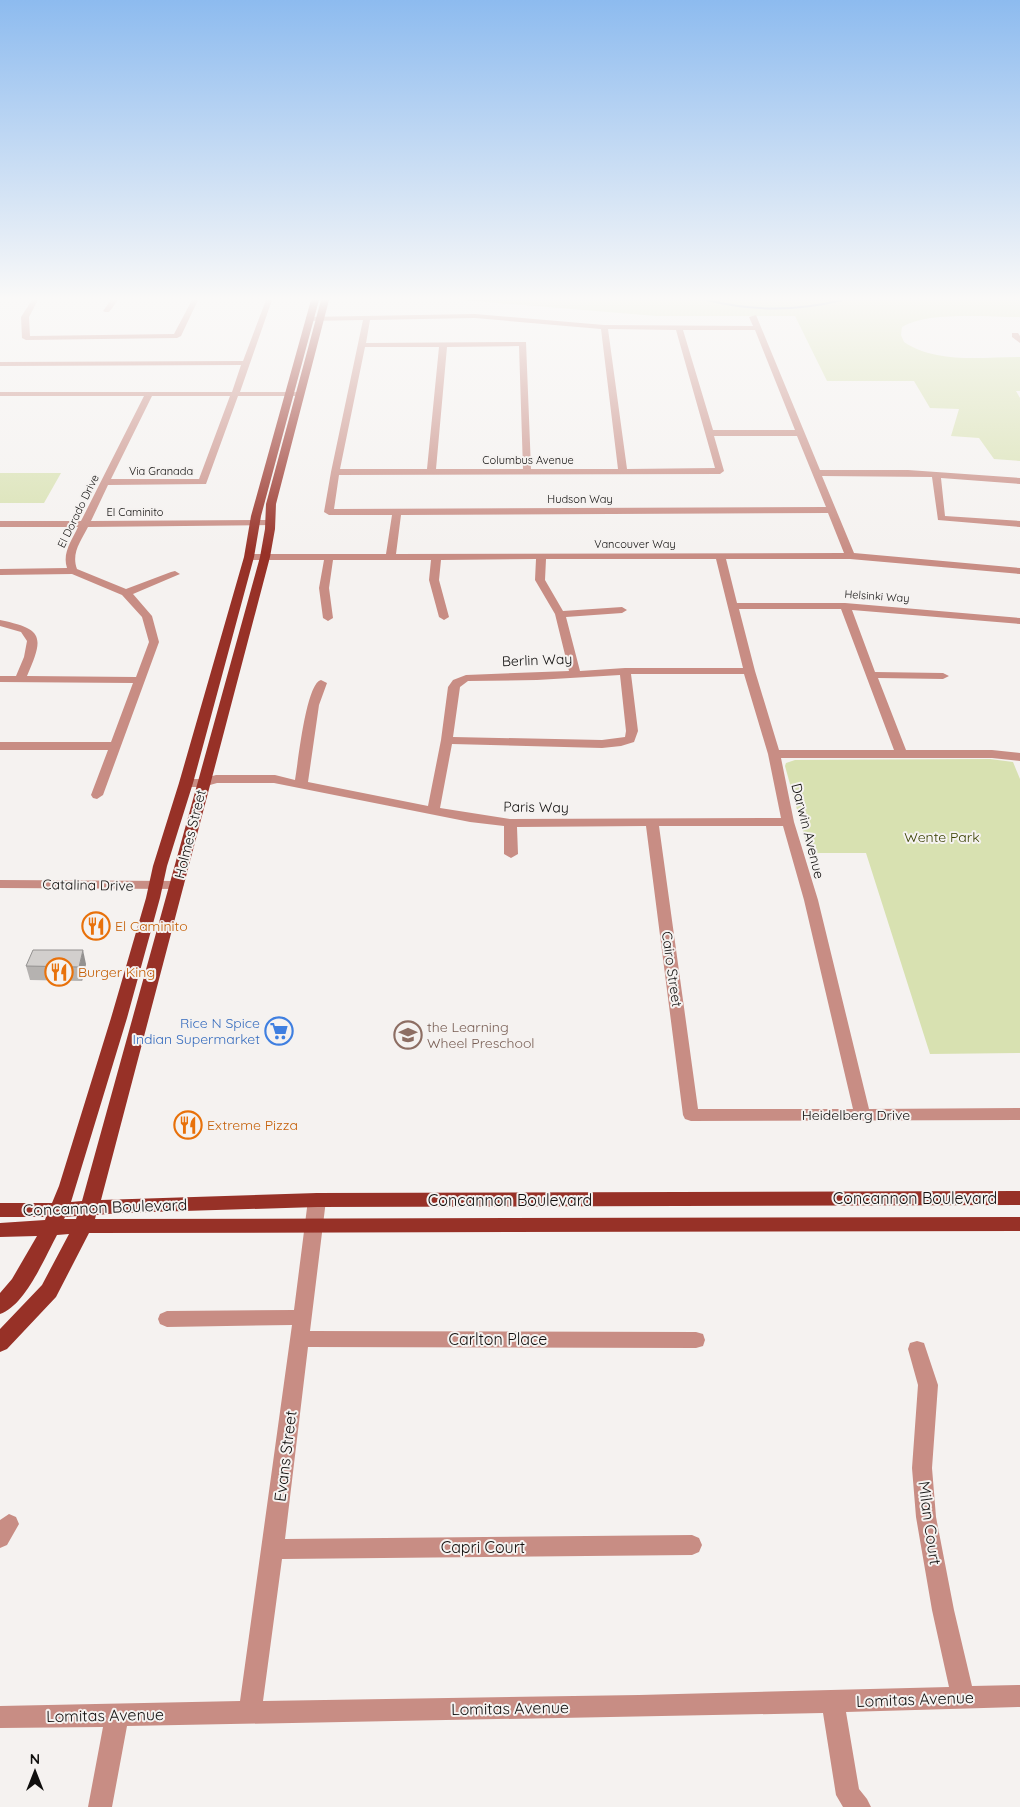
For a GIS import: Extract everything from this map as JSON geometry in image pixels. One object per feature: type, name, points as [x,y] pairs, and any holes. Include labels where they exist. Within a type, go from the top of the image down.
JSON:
[{"type":"main road","name":"Holmes Street","points":[[0,1343],[49,1291],[74,1246],[90,1208],[177,885],[194,783],[199,732],[249,557],[255,524],[291,384]]},
{"type":"main road","name":"Holmes Street","points":[[0,1306],[19,1286],[51,1228],[68,1186],[116,1028],[156,885],[194,783],[265,557],[271,504],[304,384]]},
{"type":"main road","name":"Concannon Boulevard","points":[[0,1210],[59,1210],[317,1200],[1020,1198]]},
{"type":"main road","name":"Concannon Boulevard","points":[[0,1230],[82,1226],[314,1224],[1020,1224]]},
{"type":"street","name":"Via Granada","points":[[106,482],[203,482],[238,384]]},
{"type":"street","points":[[335,472],[354,384]]},
{"type":"street","points":[[431,471],[439,384]]},
{"type":"street","points":[[524,384],[527,471]]},
{"type":"street","points":[[612,384],[623,471]]},
{"type":"street","points":[[695,384],[710,433],[800,433]]},
{"type":"street","points":[[780,384],[850,556]]},
{"type":"street","points":[[0,394],[301,394]]},
{"type":"street","name":"El Dorado Drive","points":[[73,571],[69,560],[70,551],[149,394]]},
{"type":"street","name":"Columbus Avenue","points":[[335,472],[720,470],[710,433]]},
{"type":"street","name":"Hudson Way","points":[[335,472],[329,512],[832,510]]},
{"type":"street","points":[[817,473],[908,473],[1020,482]]},
{"type":"street","points":[[936,475],[941,518],[1020,524]]},
{"type":"street","points":[[391,556],[397,511]]},
{"type":"street","name":"El Caminito","points":[[0,524],[269,523]]},
{"type":"street","name":"Darwin Avenue","points":[[720,556],[749,671],[774,754],[788,822],[811,900],[863,1115]]},
{"type":"street","name":"Vancouver Way","points":[[249,557],[850,556],[1020,571]]},
{"type":"street","points":[[328,618],[324,588],[329,557]]},
{"type":"street","points":[[436,557],[434,580],[444,617]]},
{"type":"street","points":[[541,557],[540,580],[560,614],[575,673]]},
{"type":"street","points":[[0,572],[73,571],[126,593],[147,616],[154,642],[97,795]]},
{"type":"street","points":[[126,593],[175,574]]},
{"type":"street","name":"Helsinki Way","points":[[732,606],[845,606],[1020,621]]},
{"type":"street","points":[[845,606],[901,754]]},
{"type":"street","points":[[560,614],[622,610]]},
{"type":"street","points":[[0,623],[21,628],[32,636],[35,644],[20,679]]},
{"type":"street","name":"Berlin Way","points":[[433,810],[448,740],[454,687],[457,682],[466,678],[537,677],[575,673],[749,671]]},
{"type":"street","points":[[448,740],[602,744],[630,739],[632,730],[625,672]]},
{"type":"street","points":[[871,675],[943,676]]},
{"type":"street","points":[[0,679],[140,680]]},
{"type":"street","points":[[294,784],[313,705],[321,683]]},
{"type":"street","points":[[0,746],[116,746]]},
{"type":"street","points":[[774,754],[992,754],[1020,757]]},
{"type":"street","name":"Paris Way","points":[[194,783],[214,788],[276,788],[294,784],[470,818],[510,823],[788,822]]},
{"type":"street","name":"Cairo Street","points":[[652,822],[691,1115]]},
{"type":"street","points":[[510,823],[511,854]]},
{"type":"street","name":"Catalina Drive","points":[[0,884],[177,885]]},
{"type":"street","name":"Heidelberg Drive","points":[[691,1115],[1020,1114]]},
{"type":"street","name":"Evans Street","points":[[250,1712],[273,1549],[317,1200]]},
{"type":"street","points":[[167,1319],[303,1317]]},
{"type":"street","name":"Carlton Place","points":[[300,1339],[696,1340]]},
{"type":"street","name":"Milan Court","points":[[917,1349],[928,1385],[922,1468],[926,1518],[943,1610],[963,1697]]},
{"type":"street","name":"Capri Court","points":[[273,1549],[692,1545]]},
{"type":"street","name":"Lomitas Avenue","points":[[0,1717],[1020,1696]]},
{"type":"street","points":[[833,1701],[848,1795],[860,1807]]},
{"type":"street","points":[[100,1807],[117,1716]]},
{"type":"green space","points":[[916,384],[1020,384],[1020,391],[1016,391],[1020,398],[1020,461],[994,459],[979,438],[951,436],[959,409],[930,408]]},
{"type":"green space","points":[[0,473],[61,473],[44,503],[0,503]]},
{"type":"green space","name":"Wente Park","points":[[990,759],[1013,762],[1020,779],[1020,1053],[930,1054],[866,853],[809,853],[785,766],[786,763],[795,760]]},
{"type":"building","points":[[33,950],[83,950],[79,967],[26,966]]},
{"type":"place","name":"El Caminito","points":[[96,926]]},
{"type":"place","name":"Burger King","points":[[59,972]]},
{"type":"place","name":"Rice N Spice Indian Supermarket","points":[[279,1031]]},
{"type":"place","name":"the Learning Wheel Preschool","points":[[408,1035]]},
{"type":"place","name":"Extreme Pizza","points":[[188,1125]]}]
